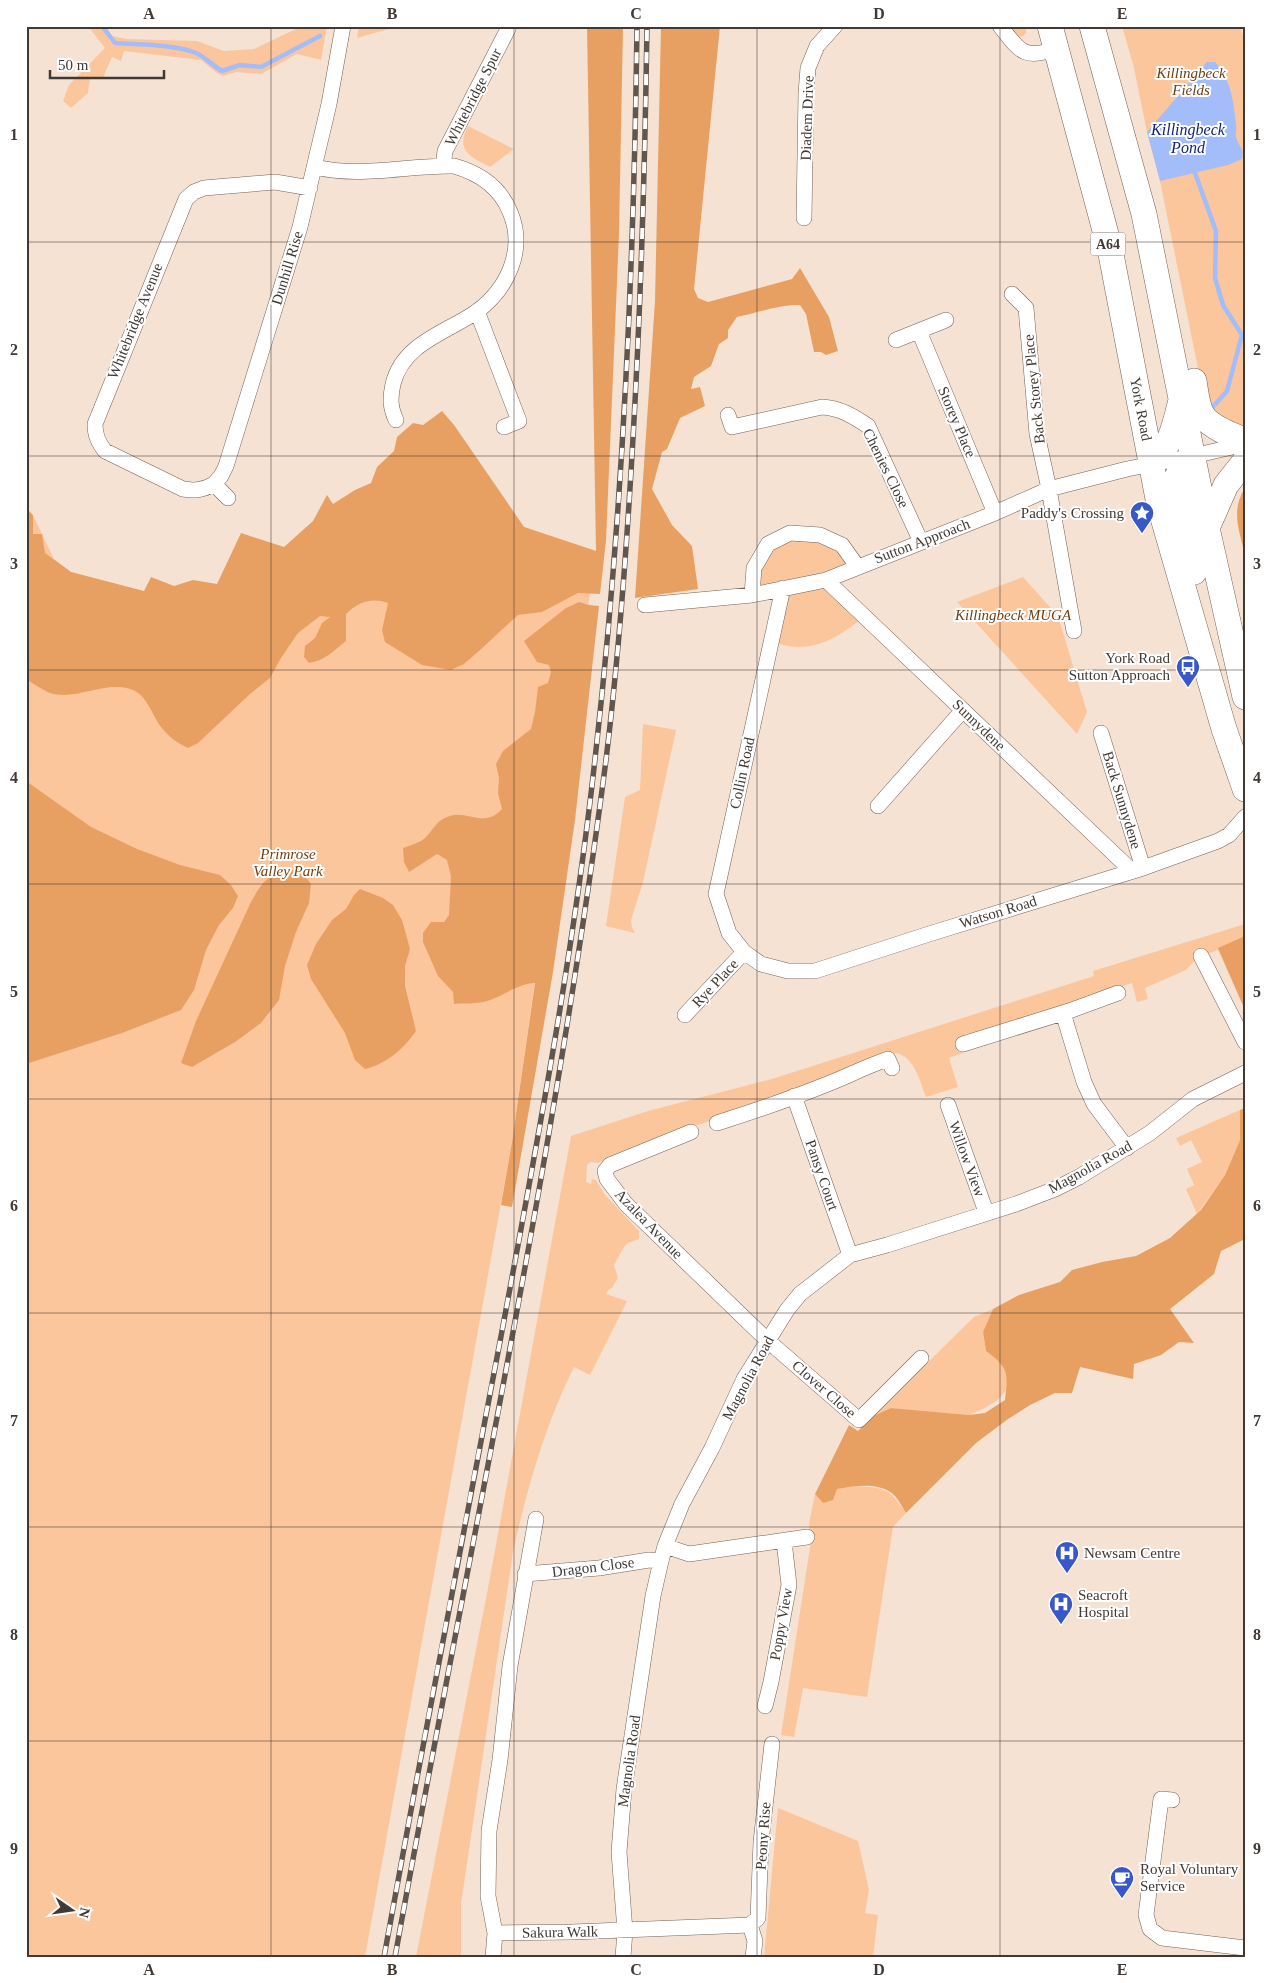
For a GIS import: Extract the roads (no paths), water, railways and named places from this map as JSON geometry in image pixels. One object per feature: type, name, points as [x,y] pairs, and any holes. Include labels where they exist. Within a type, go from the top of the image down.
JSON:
[{"type":"highway","name":"A64","points":[[1092,26],[1138,195],[1182,398],[1206,528],[1245,697]]},
{"type":"highway","name":"York Road","points":[[1053,38],[1110,249],[1160,504],[1224,729],[1245,789]]},
{"type":"highway","points":[[1138,195],[1163,248],[1177,300],[1200,409],[1204,416],[1215,426],[1245,442]]},
{"type":"highway","points":[[1152,464],[1163,454],[1170,441],[1182,398]]},
{"type":"highway","points":[[1192,616],[1196,582],[1176,484],[1177,476],[1183,465],[1193,456]]},
{"type":"highway","points":[[1206,528],[1226,485],[1245,461]]},
{"type":"street","name":"Dunhill Rise","points":[[214,484],[222,476],[226,466],[300,227],[315,167],[343,26]]},
{"type":"street","name":"Diadem Drive","points":[[804,218],[808,68],[817,46],[835,26]]},
{"type":"street","points":[[1000,26],[1020,51],[1039,54],[1053,38]]},
{"type":"street","name":"Whitebridge Spur","points":[[442,166],[445,151],[508,29]]},
{"type":"street","points":[[315,167],[333,172],[352,172],[454,166],[466,170],[489,183],[506,203],[515,227],[515,253],[507,278],[491,298],[477,311],[419,345],[403,361],[394,380],[390,397],[396,420]]},
{"type":"street","name":"Whitebridge Avenue","points":[[214,484],[204,490],[183,490],[105,451],[98,444],[95,424],[186,199],[194,192],[204,188],[266,182],[293,184],[310,188]]},
{"type":"street","name":"Back Storey Place","points":[[1012,294],[1026,308],[1036,434],[1049,489],[1074,630]]},
{"type":"street","points":[[477,311],[518,421],[504,428]]},
{"type":"street","points":[[896,340],[946,320]]},
{"type":"street","name":"Storey Place","points":[[919,331],[995,513]]},
{"type":"street","name":"Chenies Close","points":[[728,415],[732,427],[822,407],[835,408],[859,420],[868,426],[921,542]]},
{"type":"street","name":"Sutton Approach","points":[[645,605],[752,595],[826,580],[995,513],[1049,489],[1121,470],[1193,456],[1245,442]]},
{"type":"street","points":[[214,484],[228,498]]},
{"type":"street","points":[[752,595],[754,568],[768,544],[790,533],[820,535],[842,545],[858,566]]},
{"type":"street","name":"Sunnydene","points":[[826,580],[963,710],[1137,869]]},
{"type":"street","name":"Collin Road","points":[[744,952],[729,933],[716,894],[783,588]]},
{"type":"street","points":[[878,806],[963,710]]},
{"type":"street","name":"Back Sunnydene","points":[[1101,733],[1137,869]]},
{"type":"street","name":"Watson Road","points":[[744,952],[761,964],[788,972],[815,971],[1218,842],[1229,836],[1245,817]]},
{"type":"street","name":"Rye Place","points":[[685,1015],[744,952]]},
{"type":"street","points":[[1202,956],[1245,1042]]},
{"type":"street","points":[[963,1044],[1118,993]]},
{"type":"street","points":[[1062,1013],[1084,1082],[1094,1104],[1127,1148]]},
{"type":"street","points":[[717,1123],[767,1108],[831,1083],[864,1067],[888,1059],[892,1068]]},
{"type":"street","name":"Magnolia Road","points":[[623,1957],[625,1930],[620,1852],[624,1789],[653,1596],[661,1561],[682,1504],[712,1448],[744,1380],[787,1310],[800,1294],[850,1255],[887,1245],[1055,1189],[1080,1177],[1127,1148],[1174,1116],[1193,1100],[1245,1073]]},
{"type":"street","name":"Pansy Court","points":[[794,1096],[850,1255]]},
{"type":"street","name":"Willow View","points":[[948,1105],[986,1212]]},
{"type":"street","name":"Azalea Avenue","points":[[691,1132],[600,1170],[626,1204],[767,1340]]},
{"type":"street","name":"Clover Close","points":[[767,1340],[860,1420],[921,1358]]},
{"type":"street","points":[[493,1957],[495,1933],[488,1896],[489,1831],[500,1760],[510,1666],[536,1519]]},
{"type":"street","points":[[665,1546],[690,1554],[807,1537]]},
{"type":"street","name":"Poppy View","points":[[765,1706],[789,1585],[784,1541]]},
{"type":"street","name":"Dragon Close","points":[[525,1574],[599,1568],[649,1560],[661,1561]]},
{"type":"street","name":"Peony Rise","points":[[750,1925],[758,1918],[761,1842],[772,1744]]},
{"type":"street","points":[[1172,1800],[1161,1799],[1146,1915],[1150,1928],[1162,1938],[1245,1948]]},
{"type":"street","points":[[625,1930],[750,1925],[755,1941],[753,1957]]},
{"type":"street","name":"Sakura Walk","points":[[495,1933],[625,1930]]},
{"type":"water","name":"Killingbeck Pond","points":[[1207,62],[1215,62],[1225,76],[1231,92],[1236,136],[1242,150],[1242,159],[1228,165],[1160,181],[1147,132]]},
{"type":"waterway","points":[[102,26],[115,43],[156,45],[187,50],[199,54],[222,71],[240,65],[261,67],[320,36]]},
{"type":"waterway","points":[[1195,173],[1216,231],[1215,278],[1223,305],[1242,335],[1227,391],[1212,408]]},
{"type":"railway","points":[[384,1957],[542,1114],[578,896],[596,750],[620,479],[630,298],[637,26]]},
{"type":"railway","points":[[395,1957],[535,1210],[585,910],[606,760],[622,599],[633,438],[642,232],[647,26]]},
{"type":"place","name":"Paddy's Crossing","points":[[1142,534]]},
{"type":"place","name":"York Road Sutton Approach","points":[[1188,688]]},
{"type":"place","name":"Newsam Centre","points":[[1067,1574]]},
{"type":"place","name":"Seacroft Hospital","points":[[1061,1625]]},
{"type":"place","name":"Royal Voluntary Service","points":[[1122,1899]]},
{"type":"park label","name":"Killingbeck Fields","points":[[1191,82]]},
{"type":"park label","name":"Killingbeck MUGA","points":[[1013,615]]},
{"type":"park label","name":"Primrose Valley Park","points":[[288,862]]}]
